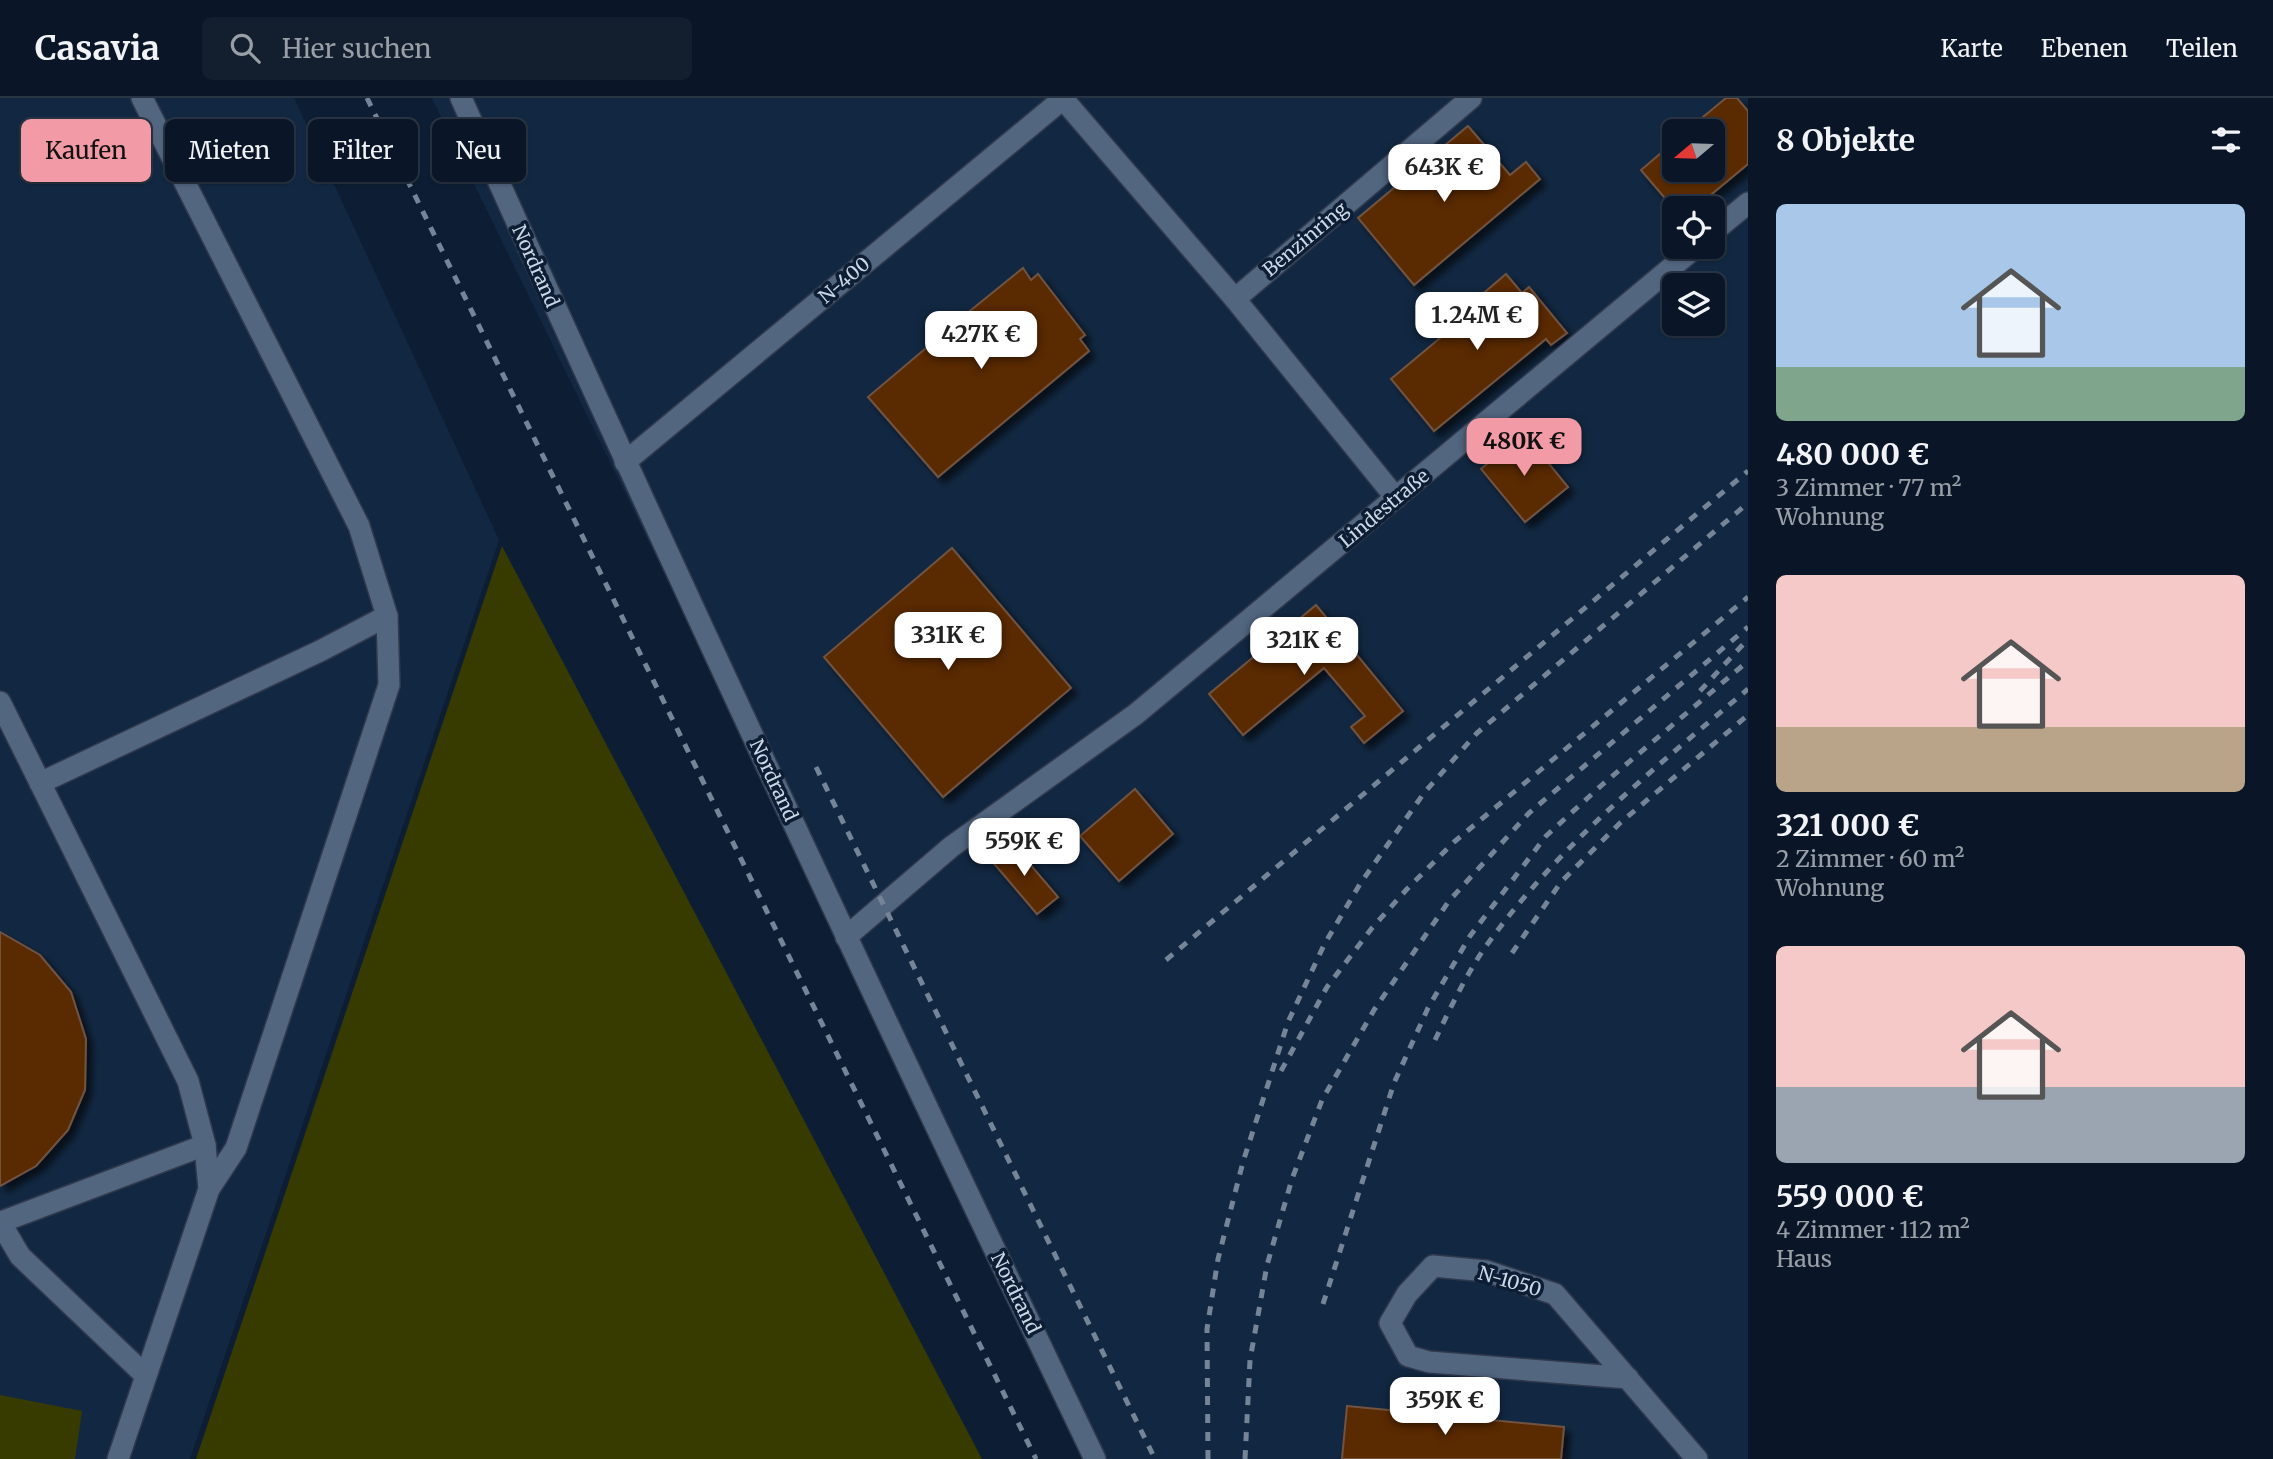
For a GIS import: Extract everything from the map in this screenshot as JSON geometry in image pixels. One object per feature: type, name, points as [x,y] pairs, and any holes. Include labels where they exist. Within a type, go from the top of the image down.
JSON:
[{"type":"lane","points":[[118,1459],[209,1189],[236,1148],[389,685],[387,615],[359,526],[142,98]]},
{"type":"lane","name":"Nordrand","points":[[461,98],[625,463],[846,937],[1096,1459]]},
{"type":"lane","name":"Benzinring","points":[[1236,299],[1471,98]]},
{"type":"lane","points":[[1064,99],[1236,299],[1396,498]]},
{"type":"lane","name":"N-400","points":[[625,463],[1064,99]]},
{"type":"lane","points":[[1725,222],[1748,203]]},
{"type":"lane","name":"Lindestraße","points":[[846,937],[951,847],[1136,714],[1682,259]]},
{"type":"lane","points":[[40,783],[320,651],[387,615]]},
{"type":"lane","points":[[0,702],[188,1081],[205,1145],[209,1189]]},
{"type":"lane","points":[[145,1376],[20,1256],[0,1222],[205,1145]]},
{"type":"lane","name":"N-1050","points":[[1628,1378],[1429,1362],[1408,1356],[1390,1323],[1408,1294],[1433,1266],[1486,1271],[1555,1294],[1628,1378],[1697,1459]]},
{"type":"shaded area","points":[[0,98],[294,98],[308,128],[308,182],[333,182],[499,540],[190,1459],[0,1459]]},
{"type":"shaded area","points":[[432,98],[1748,98],[1748,1459],[1097,1459],[473,182],[526,182],[526,119],[442,119]]},
{"type":"shaded area","points":[[502,546],[982,1459],[196,1459]]},
{"type":"shaded area","points":[[0,1395],[82,1411],[75,1459],[0,1459]]},
{"type":"building","points":[[1726,98],[1737,98],[1748,111],[1748,164],[1709,196],[1663,196],[1641,170],[1662,152],[1662,182],[1726,182],[1726,119],[1701,119]]},
{"type":"building","points":[[1468,126],[1510,175],[1526,162],[1540,179],[1414,285],[1358,218]]},
{"type":"building","points":[[1023,268],[1031,280],[1038,274],[1085,335],[1080,339],[1089,351],[938,477],[868,397],[932,343],[935,323],[955,323]]},
{"type":"building","points":[[1506,274],[1522,293],[1529,287],[1567,333],[1551,345],[1546,339],[1434,431],[1391,379],[1482,303],[1478,298]]},
{"type":"building","points":[[1524,433],[1568,487],[1525,522],[1481,469]]},
{"type":"building","points":[[952,548],[1071,688],[943,797],[824,657]]},
{"type":"building","points":[[1316,605],[1403,711],[1364,743],[1351,727],[1365,716],[1324,668],[1243,735],[1209,694]]},
{"type":"building","points":[[1135,789],[1173,834],[1119,881],[1080,836]]},
{"type":"building","points":[[1011,842],[1058,897],[1037,914],[991,860]]},
{"type":"building","points":[[0,932],[40,955],[71,992],[86,1039],[85,1090],[68,1130],[36,1166],[0,1186]]},
{"type":"building","points":[[1347,1406],[1564,1427],[1561,1459],[1342,1459]]},
{"type":"railway","points":[[367,98],[1036,1459]]},
{"type":"railway","points":[[1166,960],[1748,471]]},
{"type":"railway","points":[[1208,1459],[1207,1329],[1218,1259],[1243,1162],[1288,1022],[1324,945],[1360,884],[1424,793],[1477,733],[1748,503]]},
{"type":"railway","points":[[1281,1071],[1327,987],[1372,928],[1407,889],[1454,842],[1748,597]]},
{"type":"railway","points":[[1245,1459],[1250,1360],[1267,1265],[1292,1179],[1322,1100],[1374,1010],[1449,901],[1529,813],[1748,627]]},
{"type":"railway","points":[[1700,691],[1748,639]]},
{"type":"railway","points":[[1323,1304],[1394,1083],[1428,1008],[1470,936],[1546,836],[1748,661]]},
{"type":"railway","points":[[1435,1040],[1481,953],[1546,872],[1611,808],[1748,689]]},
{"type":"railway","points":[[1512,953],[1561,882],[1620,823],[1748,715]]},
{"type":"railway","points":[[816,767],[1155,1459]]}]
